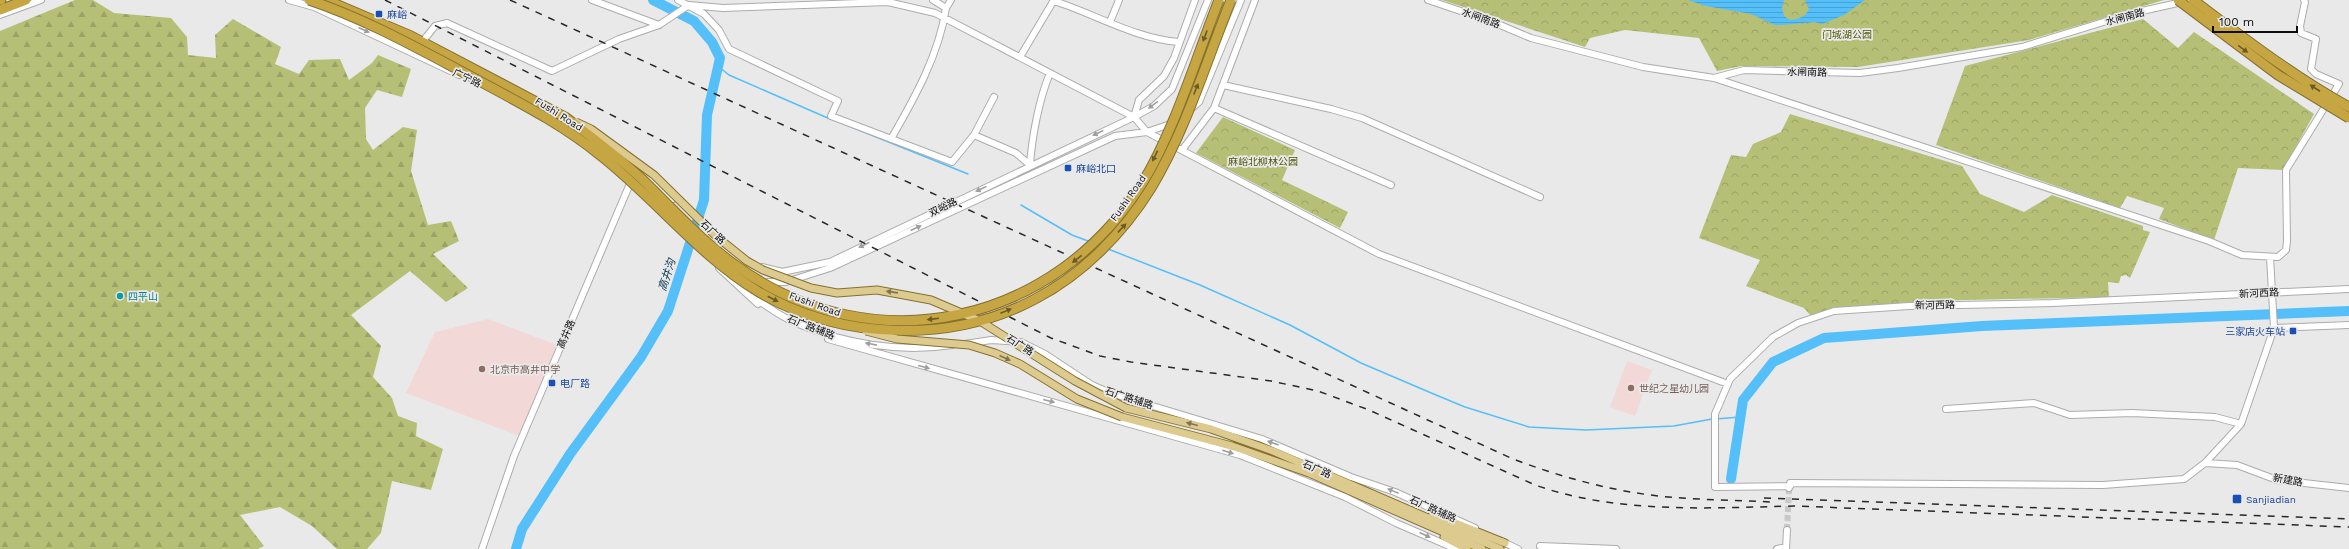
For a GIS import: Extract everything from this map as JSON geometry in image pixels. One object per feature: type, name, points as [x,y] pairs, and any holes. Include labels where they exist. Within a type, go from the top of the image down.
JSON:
[{"type":"highway","points":[[0,10],[26,0]]},
{"type":"highway","name":"Fushi Road","points":[[309,0],[408,43],[565,128],[644,191],[707,254],[734,276],[783,304],[844,326],[909,331],[962,324],[997,314],[1035,300],[1070,277],[1094,257],[1128,221],[1151,187],[1176,137],[1231,0]]},
{"type":"highway","name":"Fushi Road","points":[[326,0],[411,36],[565,118],[600,142],[709,244],[738,267],[771,288],[812,305],[856,317],[900,321],[940,318],[971,312],[1026,292],[1059,273],[1087,250],[1120,215],[1143,181],[1167,132],[1219,0]]},
{"type":"highway","points":[[2178,0],[2278,75],[2349,118]]},
{"type":"highway","points":[[2192,0],[2284,67],[2349,107]]},
{"type":"main road","name":"石广路","points":[[565,118],[591,129],[649,171],[717,237],[747,261],[763,270],[811,288],[837,293],[877,290],[931,300],[980,322],[1075,381],[1126,408],[1211,429],[1266,448],[1502,546]]},
{"type":"main road","name":"石广路","points":[[844,326],[897,338],[969,345],[995,353],[1020,364],[1077,399],[1122,417],[1232,446],[1269,458],[1309,473],[1482,549]]},
{"type":"main road","points":[[1411,518],[1467,549]]},
{"type":"street","points":[[0,15],[41,0]]},
{"type":"street","name":"广宁路","points":[[288,0],[314,7],[500,94],[560,126],[601,155],[630,182]]},
{"type":"street","name":"广宁路","points":[[335,0],[423,41],[563,112],[639,167]]},
{"type":"street","points":[[592,0],[659,25]]},
{"type":"street","points":[[678,0],[704,14],[720,30],[728,49],[838,101],[832,116],[952,162],[974,135],[994,97]]},
{"type":"street","points":[[703,7],[705,0]]},
{"type":"street","points":[[933,0],[946,8]]},
{"type":"street","points":[[891,139],[912,102],[930,62],[946,8],[950,0]]},
{"type":"street","points":[[1110,22],[1118,0]]},
{"type":"street","points":[[1134,117],[1139,100],[1164,76],[1196,0]]},
{"type":"street","name":"双峪路","points":[[639,167],[706,230],[735,254],[752,263],[782,272],[830,262],[1134,117],[1154,106],[1172,89],[1194,38],[1208,0]]},
{"type":"street","name":"双峪路","points":[[630,182],[707,256],[729,271],[762,282],[786,282],[830,268],[1115,136],[1147,132],[1176,122],[1199,102],[1241,0]]},
{"type":"street","points":[[1182,150],[1214,108],[1255,0]]},
{"type":"street","name":"水闸南路","points":[[1428,0],[1493,22],[1532,38],[1643,67],[1714,78],[1744,70],[1860,72],[1930,63],[2022,47],[2133,13],[2192,0]]},
{"type":"street","points":[[1714,78],[2209,241],[2242,255],[2278,257],[2286,250],[2286,170],[2339,84],[2316,74],[2311,68],[2316,39],[2301,32],[2300,26],[2305,2],[2304,0]]},
{"type":"street","points":[[1020,57],[1054,1],[1157,40],[1179,42]]},
{"type":"street","points":[[423,41],[435,26],[447,23],[552,71],[619,39],[659,25],[689,5],[723,8],[888,2],[935,13],[1134,117],[1147,132],[1379,254],[1728,384]]},
{"type":"street","points":[[1030,166],[1032,137],[1045,86],[1050,73]]},
{"type":"street","points":[[1223,85],[1331,108],[1362,118],[1540,197]]},
{"type":"street","points":[[1214,108],[1391,185]]},
{"type":"street","points":[[974,135],[1016,153],[1030,166]]},
{"type":"street","name":"高井路","points":[[482,549],[514,456],[630,182],[639,167]]},
{"type":"street","name":"石广路辅路","points":[[707,256],[742,291],[778,317],[824,337],[895,359],[1069,406],[1240,455],[1345,497],[1396,523],[1456,549]]},
{"type":"street","points":[[2205,463],[2241,424],[2274,328],[2270,257]]},
{"type":"street","name":"石广路辅路","points":[[762,282],[755,291],[755,297],[794,323],[841,338],[898,348],[931,348],[991,340],[1021,342],[1045,354],[1092,385],[1110,394],[1221,425],[1279,446],[1430,507],[1502,546],[1518,549]]},
{"type":"street","name":"新河西路","points":[[2205,463],[2184,479],[2103,485],[1790,483],[1789,487],[1715,487],[1715,414],[1730,379],[1774,337],[1798,323],[1834,312],[1909,306],[2052,303],[2349,289]]},
{"type":"street","points":[[2274,328],[2349,325]]},
{"type":"street","points":[[895,359],[894,353],[898,348]]},
{"type":"street","points":[[1946,409],[2034,403],[2070,415],[2132,413],[2215,417],[2241,424]]},
{"type":"street","name":"新建路","points":[[2205,463],[2237,465],[2277,480],[2349,488]]},
{"type":"street","points":[[1777,549],[1786,548],[1787,530]]},
{"type":"street","points":[[1540,546],[1616,549]]},
{"type":"shaded area","name":"北京市高井中学","points":[[488,319],[557,345],[519,436],[406,393],[435,332]]},
{"type":"shaded area","name":"世纪之星幼儿园","points":[[1627,361],[1652,370],[1635,416],[1610,407]]},
{"type":"green space","points":[[75,0],[93,0],[114,13],[171,18],[187,37],[188,55],[216,58],[215,35],[233,19],[281,47],[275,64],[299,74],[309,60],[340,59],[349,80],[372,63],[378,55],[411,69],[402,97],[377,90],[365,108],[366,139],[373,150],[403,127],[417,130],[411,171],[428,225],[451,221],[459,241],[433,254],[468,288],[446,302],[410,271],[351,315],[381,346],[373,377],[392,398],[398,416],[417,423],[416,436],[443,449],[431,490],[392,481],[381,533],[367,549],[337,549],[312,526],[280,507],[240,515],[264,546],[258,549],[0,549],[0,31]]},
{"type":"green space","name":"门城湖公园","points":[[1442,0],[2164,0],[2029,40],[1858,67],[1741,66],[1717,71],[1699,38],[1625,30],[1590,38],[1585,47]]},
{"type":"green space","points":[[2143,19],[2178,48],[2194,32],[2314,114],[2283,170],[2238,168],[2214,240],[2159,219],[2164,208],[2127,196],[2120,208],[1936,145],[1965,66]]},
{"type":"green space","points":[[1790,114],[1962,166],[1980,194],[2024,212],[2052,195],[2143,226],[2143,230],[2150,232],[2130,278],[2126,275],[2121,276],[2119,283],[2108,282],[2109,297],[1921,301],[1833,309],[1811,316],[1804,308],[1746,286],[1760,260],[1699,238],[1731,155],[1746,157],[1753,144],[1781,132]]},
{"type":"green space","name":"麻峪北柳林公园","points":[[1223,117],[1295,150],[1282,180],[1348,212],[1340,228],[1196,153]]},
{"type":"water","points":[[1688,0],[1784,0],[1782,8],[1784,16],[1790,20],[1806,14],[1809,9],[1805,0],[1865,0],[1844,15],[1822,24],[1815,22],[1775,25],[1751,14],[1706,6]]},
{"type":"waterway","name":"高井沟","points":[[516,549],[522,529],[570,454],[641,357],[668,311],[704,200],[707,115],[720,58],[712,42],[694,21],[653,0]]},
{"type":"waterway","points":[[718,66],[729,75],[830,119]]},
{"type":"waterway","points":[[834,120],[968,174]]},
{"type":"waterway","points":[[1021,205],[1072,235],[1088,241]]},
{"type":"waterway","points":[[1108,249],[1200,285],[1290,325],[1361,363],[1436,395],[1465,407],[1529,427],[1586,430],[1674,426],[1712,419]]},
{"type":"waterway","points":[[1731,479],[1743,400],[1773,362],[1824,338],[1982,326],[2349,311]]},
{"type":"waterway","points":[[1716,419],[1740,417]]},
{"type":"tunnel","points":[[1787,530],[1789,489]]},
{"type":"railway","points":[[385,0],[1051,338],[1100,356],[1131,362],[1271,381],[1318,391],[1369,410],[1535,485],[1566,494],[1598,501],[1663,507],[1729,508],[1794,506],[2349,527]]},
{"type":"railway","points":[[510,0],[1513,459],[1549,472],[1621,490],[1658,496],[1771,502]]},
{"type":"railway","points":[[1764,498],[2349,519]]},
{"type":"place","name":"麻峪","points":[[379,14]]},
{"type":"place","name":"麻峪北口","points":[[1068,168]]},
{"type":"place","name":"四平山","points":[[120,296]]},
{"type":"place","name":"三家店火车站","points":[[2293,331]]},
{"type":"place","name":"北京市高井中学","points":[[482,369]]},
{"type":"place","name":"电厂路","points":[[552,383]]},
{"type":"place","name":"世纪之星幼儿园","points":[[1631,388]]},
{"type":"place","name":"Sanjiadian","points":[[2237,499]]}]
